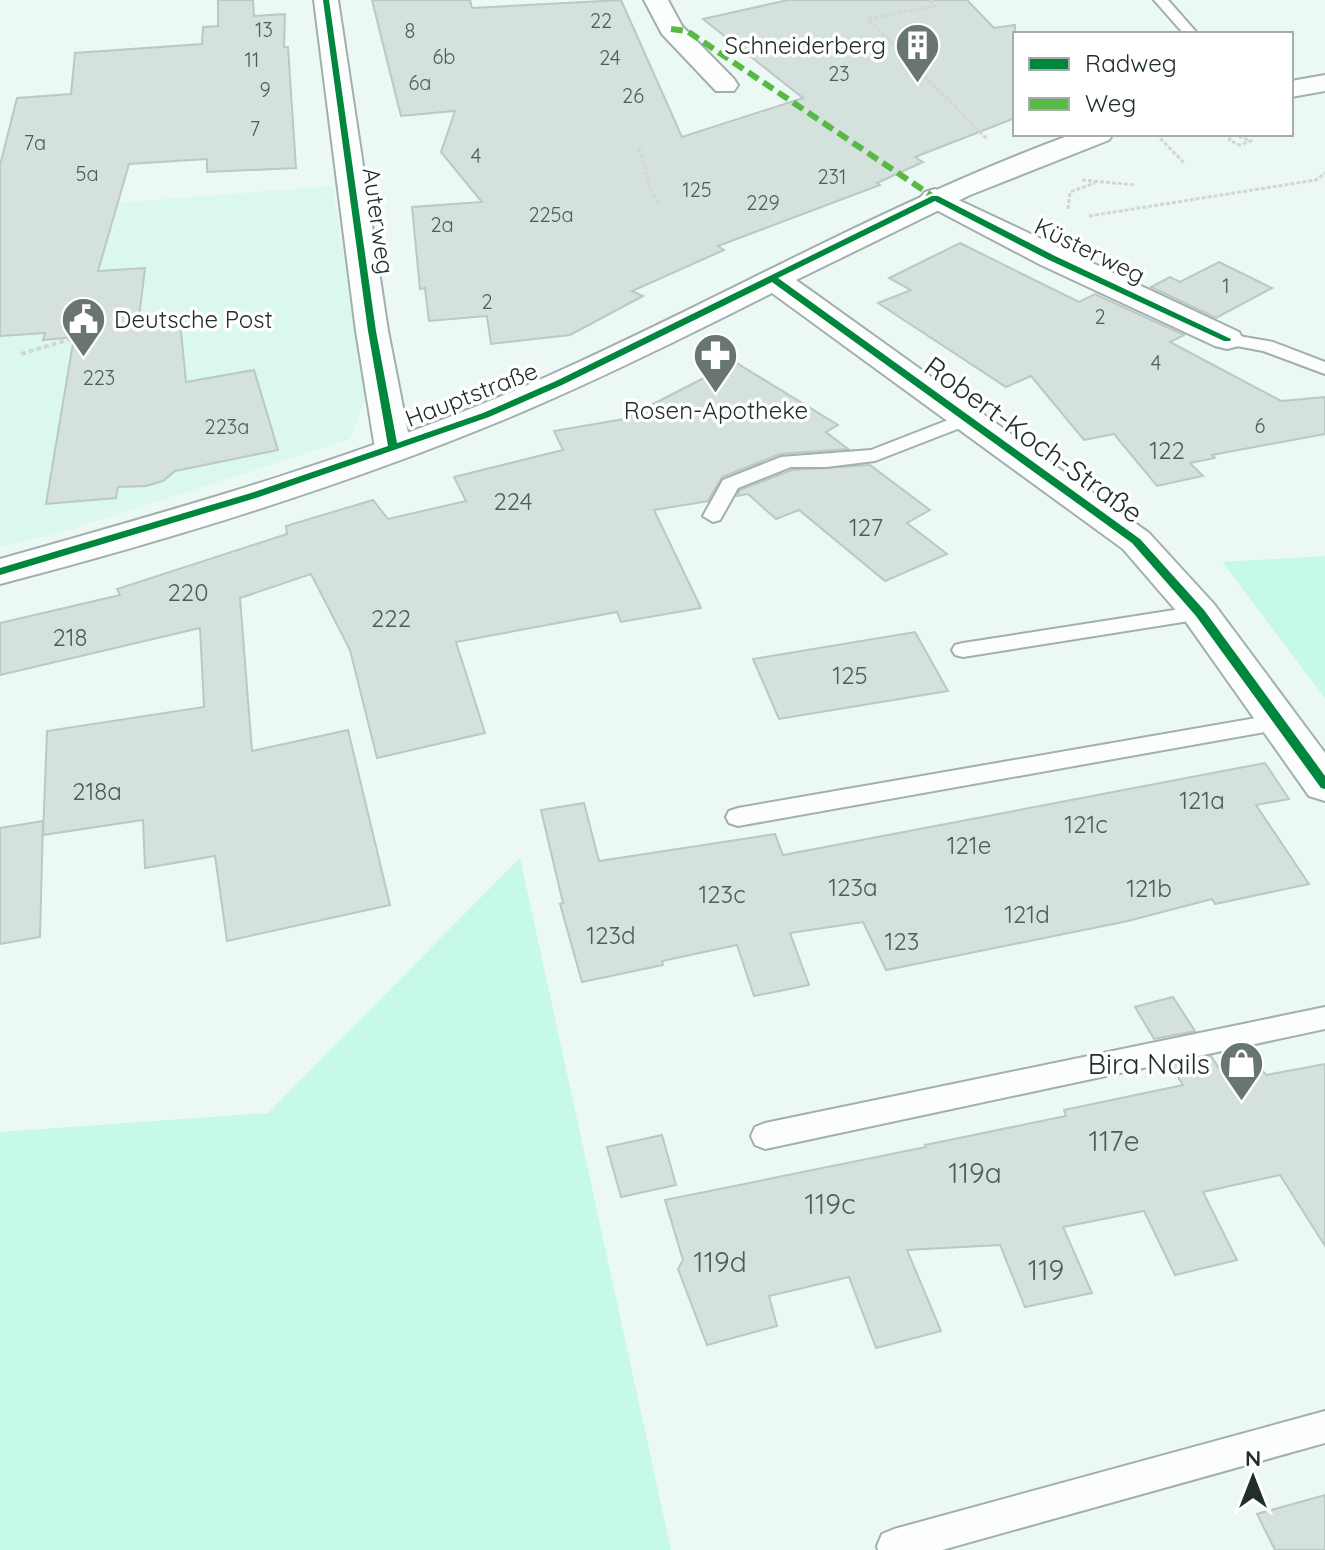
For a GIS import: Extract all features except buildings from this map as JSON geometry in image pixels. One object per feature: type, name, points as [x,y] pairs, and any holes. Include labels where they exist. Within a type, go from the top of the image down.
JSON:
[{"type":"street","name":"Auterweg","points":[[326,0],[372,331],[393,448]]},
{"type":"street","points":[[656,0],[671,29],[725,85]]},
{"type":"street","points":[[1293,89],[1325,83]]},
{"type":"street","name":"Hauptstraße","points":[[0,572],[255,495],[486,415],[559,383],[935,198],[1093,136]]},
{"type":"street","name":"Küsterweg","points":[[935,198],[1052,258],[1227,339]]},
{"type":"street","name":"Robert-Koch-Straße","points":[[772,278],[1136,541],[1200,613],[1325,785]]},
{"type":"lane","points":[[1161,0],[1189,32]]},
{"type":"lane","name":"Küsterweg","points":[[1227,339],[1267,346],[1325,368]]},
{"type":"lane","points":[[713,516],[730,484],[788,461],[826,461],[875,455],[966,419]]},
{"type":"lane","points":[[963,650],[1200,613]]},
{"type":"lane","points":[[738,817],[1279,722]]},
{"type":"lane","points":[[765,1136],[1325,1018]]},
{"type":"lane","points":[[894,1546],[1325,1427]]},
{"type":"path","points":[[930,0],[935,6],[868,19],[1013,165]]},
{"type":"path","points":[[1158,136],[1184,163]]},
{"type":"path","points":[[1232,136],[1229,140],[1233,144],[1249,144],[1251,141],[1238,136]]},
{"type":"path","points":[[639,148],[651,191],[660,205]]},
{"type":"path","points":[[1089,216],[1316,180],[1325,171]]},
{"type":"path","points":[[1068,209],[1070,192],[1096,182]]},
{"type":"path","points":[[139,321],[197,315]]},
{"type":"path","points":[[21,354],[74,338]]},
{"type":"shaded area","points":[[332,186],[367,395],[350,439],[57,534],[0,547],[0,212]]},
{"type":"shaded area","points":[[1325,556],[1325,698],[1222,562]]},
{"type":"shaded area","points":[[520,858],[671,1550],[0,1550],[0,1132],[268,1113]]},
{"type":"marked path","points":[[671,29],[687,31],[935,198]]},
{"type":"cycle path","points":[[326,0],[372,331],[393,448]]},
{"type":"cycle path","points":[[0,572],[255,495],[486,415],[559,383],[935,198],[1052,258],[1227,339]]},
{"type":"cycle path","points":[[772,278],[1136,541],[1200,613],[1325,785]]},
{"type":"place","name":"Schneiderberg","points":[[917,84]]},
{"type":"place","name":"Deutsche Post","points":[[83,358]]},
{"type":"place","name":"Rosen-Apotheke","points":[[716,395]]},
{"type":"place","name":"Bira Nails","points":[[1241,1102]]}]
